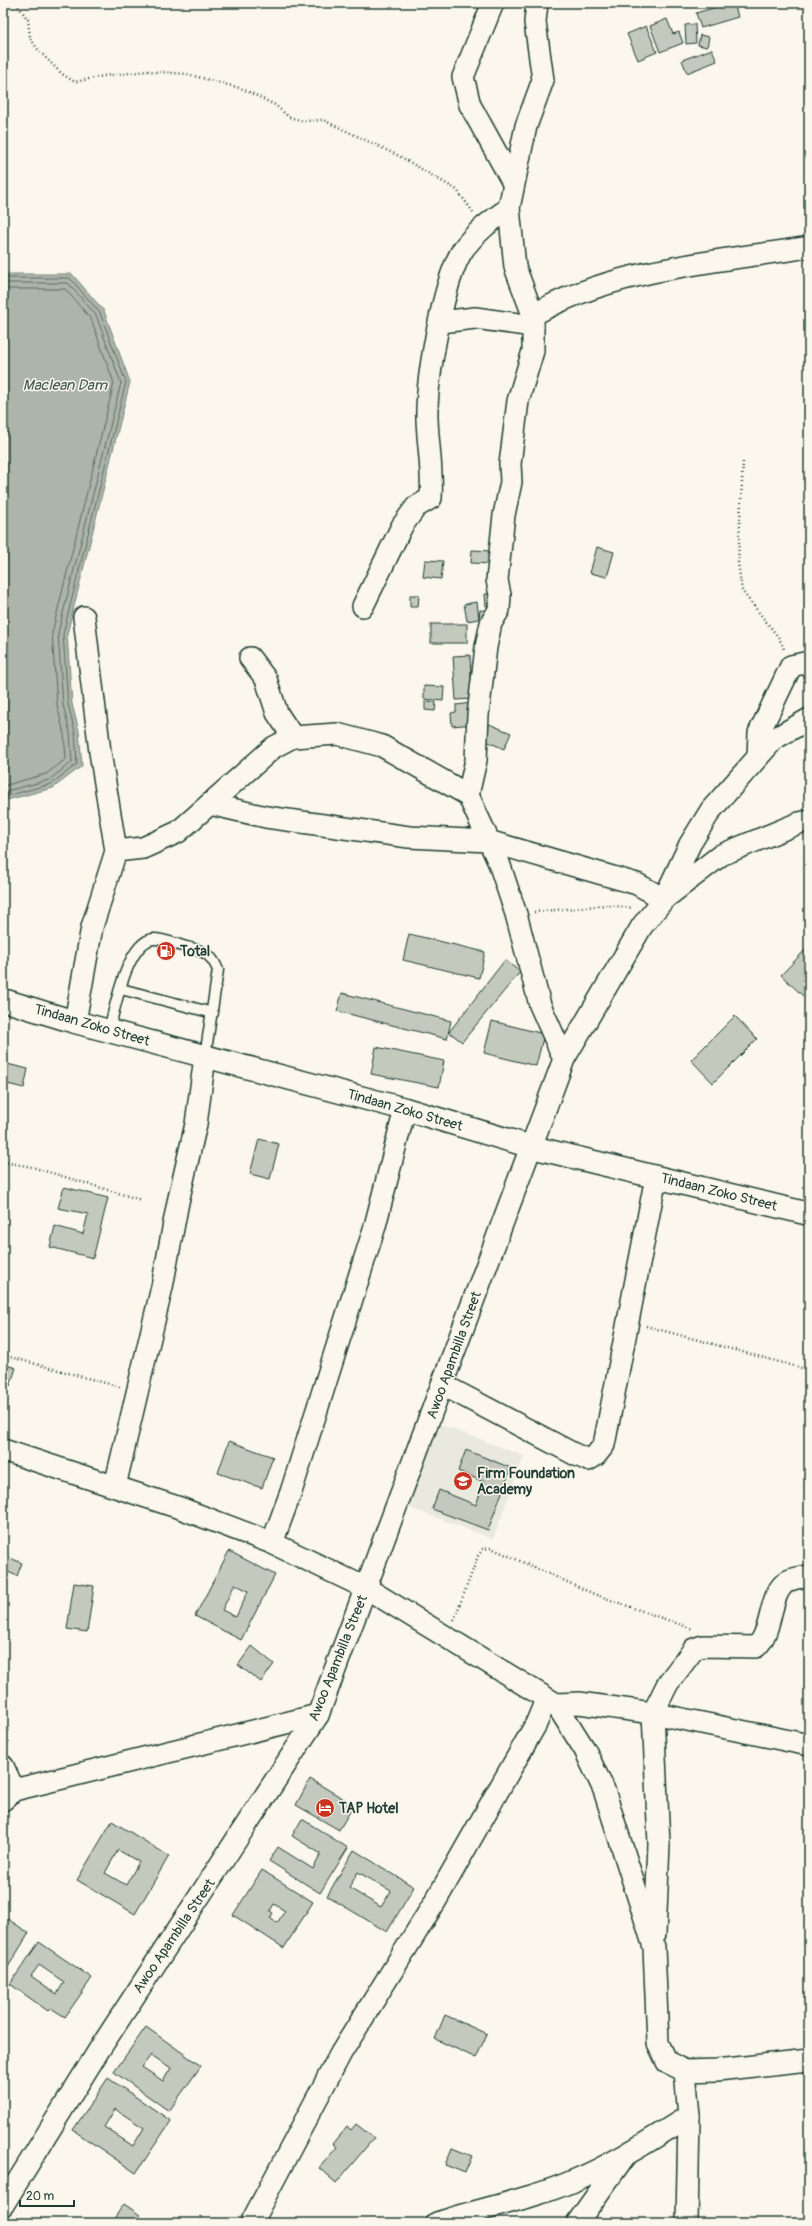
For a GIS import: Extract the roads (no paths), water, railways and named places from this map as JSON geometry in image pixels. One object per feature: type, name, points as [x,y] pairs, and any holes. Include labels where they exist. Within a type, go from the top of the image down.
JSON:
[{"type":"main road","name":"Tindaan Zoko Street","points":[[6,1006],[109,1030],[205,1057],[405,1109],[532,1147],[808,1213]]},
{"type":"street","points":[[493,3],[463,77],[470,104],[513,183]]},
{"type":"street","points":[[537,3],[535,22],[543,80],[526,126],[513,183],[510,208],[516,267],[533,321],[533,351],[518,401],[510,464],[511,482],[504,515],[497,580],[500,595],[499,610],[491,623],[486,647],[478,715],[476,760],[468,795],[498,863],[516,914],[540,1006],[564,1059]]},
{"type":"street","points":[[363,606],[402,526],[416,507],[431,498],[432,480],[427,419],[432,359],[448,286],[463,249],[483,226],[510,208]]},
{"type":"street","points":[[441,322],[475,318],[533,321],[554,303],[634,276],[809,247]]},
{"type":"street","points":[[75,1022],[92,927],[116,851],[100,752],[84,617]]},
{"type":"street","points":[[250,658],[266,679],[277,713],[293,737]]},
{"type":"street","points":[[758,757],[759,733],[800,664]]},
{"type":"street","points":[[660,904],[690,844],[711,810],[774,739],[809,718]]},
{"type":"street","points":[[116,851],[143,848],[178,832],[274,747],[293,737],[337,734],[382,746],[468,795]]},
{"type":"street","points":[[210,804],[266,817],[409,837],[488,841],[637,884],[660,904]]},
{"type":"street","points":[[660,904],[721,855],[799,823],[809,821]]},
{"type":"street","name":"Awoo Apambilla Street","points":[[3,2205],[98,2050],[318,1715],[564,1059],[642,926],[660,904]]},
{"type":"street","points":[[115,1486],[162,1287],[178,1202],[196,1124],[205,1057]]},
{"type":"street","points":[[272,1543],[291,1492],[373,1233],[405,1109]]},
{"type":"street","points":[[443,1385],[588,1460],[596,1455],[604,1445],[656,1177]]},
{"type":"street","points":[[3,1450],[180,1508],[272,1543],[366,1588],[551,1702],[585,1750],[604,1790],[654,1947]]},
{"type":"street","points":[[809,1576],[788,1581],[779,1589],[764,1640],[756,1647],[703,1646],[694,1649],[668,1683],[653,1713],[659,1844],[654,1947],[658,2043],[667,2062],[685,2072],[809,2060]]},
{"type":"street","points":[[551,1702],[578,1703],[653,1713],[809,1745]]},
{"type":"street","points":[[251,2223],[341,2053],[434,1902],[536,1724],[551,1702]]},
{"type":"street","points":[[3,1766],[8,1795],[318,1715]]},
{"type":"street","points":[[685,2072],[689,2116],[688,2223]]},
{"type":"street","points":[[436,2223],[523,2199],[573,2181],[626,2155],[689,2116]]},
{"type":"street","points":[[577,2223],[626,2155]]},
{"type":"lane","points":[[109,1030],[120,989],[133,956],[142,944],[153,939],[205,951],[214,960],[218,970],[213,1013],[205,1057]]},
{"type":"lane","points":[[120,989],[213,1013]]},
{"type":"water","name":"Maclean Dam","points":[[3,274],[72,274],[104,311],[130,382],[67,634],[72,704],[79,731],[82,766],[53,788],[3,801]]},
{"type":"place","name":"Total","points":[[166,951]]},
{"type":"place","name":"Firm Foundation Academy","points":[[463,1481]]},
{"type":"place","name":"TAP Hotel","points":[[325,1808]]}]
